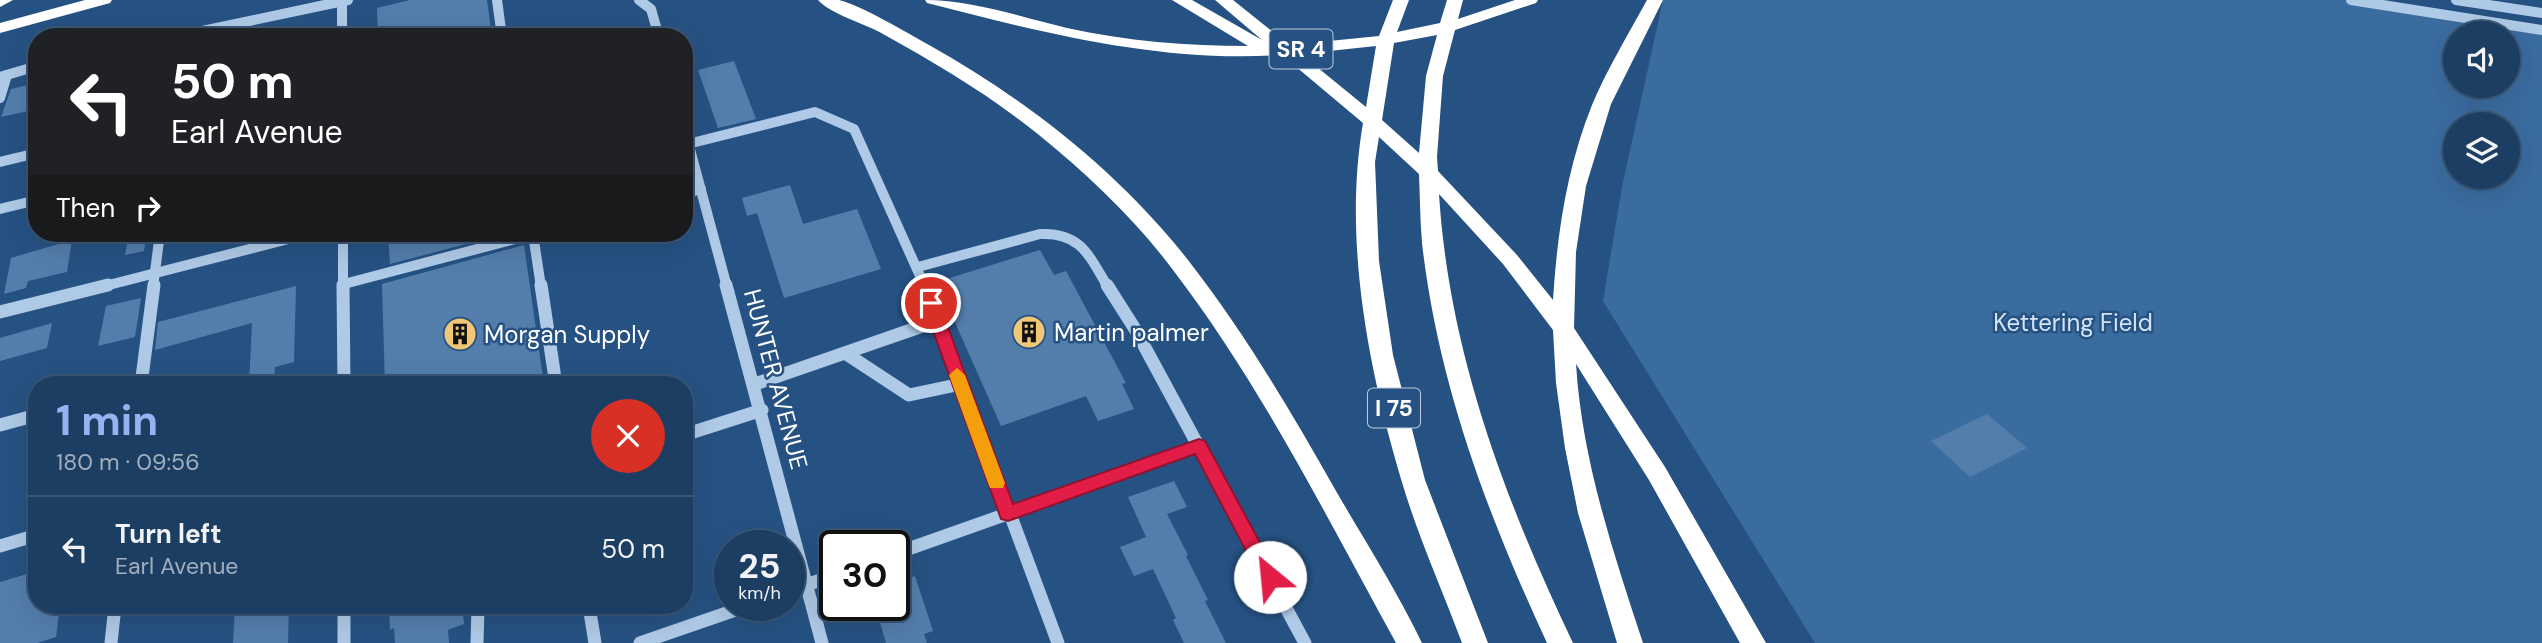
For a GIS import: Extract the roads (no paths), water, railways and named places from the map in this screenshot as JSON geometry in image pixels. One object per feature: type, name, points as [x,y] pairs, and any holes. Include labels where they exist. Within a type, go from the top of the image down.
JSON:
[{"type":"highway","points":[[0,2],[5,0]]},
{"type":"highway","points":[[0,29],[104,0]]},
{"type":"highway","points":[[826,0],[928,51],[978,81],[1029,118],[1087,167],[1147,227],[1216,312],[1242,353],[1409,643]]},
{"type":"highway","name":"SR 4","points":[[933,0],[1098,39],[1203,50],[1302,48],[1398,36],[1499,11],[1530,0]]},
{"type":"highway","points":[[1180,0],[1205,12],[1331,88]]},
{"type":"highway","points":[[1223,0],[1390,137],[1467,211],[1521,273],[1610,396],[1753,643]]},
{"type":"highway","name":"I 75","points":[[1401,0],[1386,40],[1366,162],[1369,261],[1382,355],[1394,412],[1413,480],[1475,643]]},
{"type":"highway","points":[[1455,0],[1435,75],[1429,132],[1429,222],[1447,333],[1464,404],[1487,475],[1560,643]]},
{"type":"highway","points":[[1630,643],[1584,491],[1568,407],[1561,310],[1567,238],[1578,178],[1597,118],[1655,0]]},
{"type":"highway","points":[[0,39],[72,9]]},
{"type":"street","points":[[217,28],[344,0],[342,28]]},
{"type":"street","points":[[497,0],[501,28]]},
{"type":"street","points":[[639,0],[651,9],[656,28]]},
{"type":"street","points":[[2351,0],[2542,30]]},
{"type":"street","points":[[2456,0],[2542,13]]},
{"type":"street","points":[[2515,9],[2526,27],[2542,39]]},
{"type":"street","points":[[0,99],[4,76],[28,69]]},
{"type":"street","points":[[693,142],[815,112],[854,129],[918,267],[1058,643]]},
{"type":"street","points":[[0,162],[28,155]]},
{"type":"street","name":"HUNTER AVENUE","points":[[693,165],[755,384],[791,530]]},
{"type":"street","points":[[693,191],[701,189]]},
{"type":"street","points":[[0,209],[28,202]]},
{"type":"street","points":[[918,267],[1040,234],[1059,233],[1082,245],[1135,329],[1305,643]]},
{"type":"street","points":[[142,376],[159,242]]},
{"type":"street","points":[[0,312],[276,242]]},
{"type":"street","points":[[343,242],[344,376]]},
{"type":"street","points":[[344,284],[502,242]]},
{"type":"street","points":[[533,242],[555,376]]},
{"type":"street","points":[[755,384],[937,321]]},
{"type":"street","points":[[845,353],[909,395],[961,384]]},
{"type":"street","points":[[693,432],[762,410]]},
{"type":"street","points":[[0,425],[28,417]]},
{"type":"street","points":[[910,548],[1199,446]]},
{"type":"street","points":[[0,547],[28,539]]},
{"type":"street","points":[[805,585],[819,580]]},
{"type":"street","name":"HUNTER AVENUE","points":[[805,585],[822,643]]},
{"type":"street","points":[[111,643],[114,614]]},
{"type":"street","points":[[344,614],[344,643]]},
{"type":"street","points":[[477,643],[478,614]]},
{"type":"street","points":[[590,614],[594,643]]},
{"type":"street","points":[[640,643],[714,617]]},
{"type":"place","name":"Martin palmer","points":[[1029,332]]},
{"type":"place","name":"Morgan Supply","points":[[460,334]]},
{"type":"park label","name":"Kettering Field","points":[[2073,322]]}]
